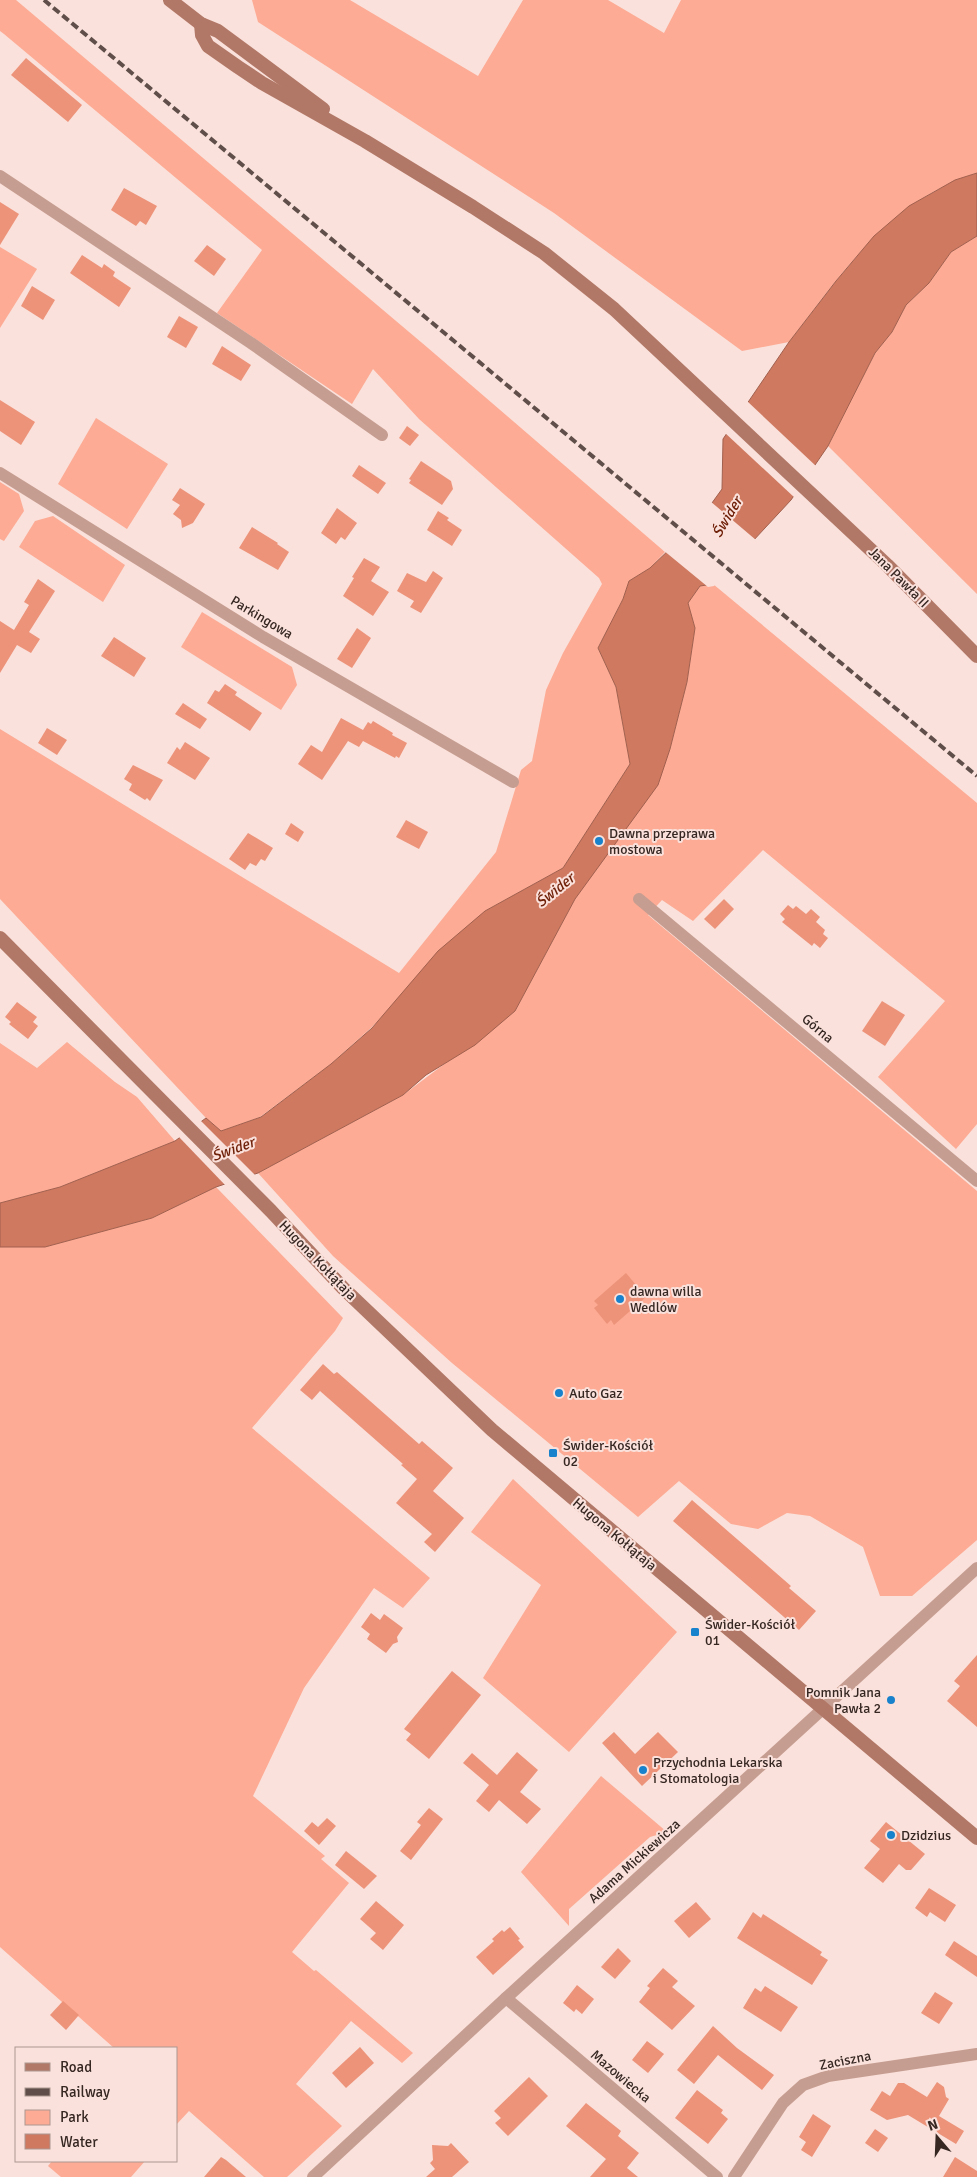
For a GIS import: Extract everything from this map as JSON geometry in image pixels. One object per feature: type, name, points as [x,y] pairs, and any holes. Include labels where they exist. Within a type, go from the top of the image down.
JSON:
[{"type":"main road","name":"Jana Pawła II","points":[[170,0],[201,24],[205,40],[217,53],[262,83],[365,141],[544,253],[614,309],[887,564],[977,656]]},
{"type":"main road","name":"Hugona Kołłątaja","points":[[0,938],[271,1211],[343,1288],[492,1430],[977,1838]]},
{"type":"street","points":[[0,176],[243,338],[382,435]]},
{"type":"street","name":"Parkingowa","points":[[0,473],[263,637],[513,782]]},
{"type":"street","name":"Górna","points":[[639,899],[977,1181]]},
{"type":"street","name":"Adama Mickiewicza","points":[[313,2177],[977,1568]]},
{"type":"street","name":"Mazowiecka","points":[[506,1998],[717,2177]]},
{"type":"street","name":"Zaciszna","points":[[734,2177],[783,2103],[803,2085],[828,2076],[977,2054]]},
{"type":"green space","points":[[0,0],[16,0],[428,348],[665,552],[650,568],[629,581],[623,599],[598,648],[616,687],[630,764],[563,868],[485,911],[372,1027],[331,1064],[260,1117],[221,1131],[206,1118],[0,899],[0,729],[399,973],[496,852],[521,770],[532,761],[546,690],[563,653],[602,584],[599,578],[419,419],[373,369],[352,404],[217,313],[262,250],[0,31]]},
{"type":"green space","points":[[252,0],[350,0],[478,76],[523,0],[608,0],[664,33],[681,0],[977,0],[977,173],[946,185],[918,201],[893,220],[849,265],[789,342],[742,351],[554,213],[258,22]]},
{"type":"green space","points":[[977,236],[977,594],[828,446],[875,353],[892,332],[906,305],[929,283],[951,252]]},
{"type":"green space","points":[[0,247],[37,269],[0,328]]},
{"type":"green space","points":[[96,418],[168,464],[127,529],[58,484]]},
{"type":"green space","points":[[0,482],[19,494],[24,511],[4,541],[0,539]]},
{"type":"green space","points":[[53,516],[125,565],[103,602],[19,547],[35,521]]},
{"type":"green space","points":[[713,584],[977,803],[977,1124],[956,1149],[878,1077],[945,1001],[763,850],[693,921],[662,900],[648,915],[977,1191],[977,1540],[912,1596],[880,1596],[863,1547],[810,1516],[787,1513],[758,1529],[731,1524],[679,1481],[638,1517],[452,1363],[333,1256],[258,1173],[403,1095],[515,1011],[575,899],[670,749],[687,682],[695,628],[688,603],[700,586]]},
{"type":"green space","points":[[202,612],[292,667],[297,685],[281,710],[181,647]]},
{"type":"green space","points":[[67,1042],[115,1082],[137,1097],[175,1141],[60,1187],[0,1203],[0,1043],[37,1068]]},
{"type":"green space","points":[[216,1187],[343,1318],[335,1331],[252,1428],[430,1578],[403,1608],[374,1588],[304,1688],[253,1796],[325,1856],[321,1859],[349,1883],[292,1952],[314,1971],[316,1970],[413,2053],[402,2063],[351,2021],[296,2084],[342,2126],[287,2177],[264,2177],[189,2111],[178,2123],[178,2047],[113,2047],[0,1947],[0,1247],[45,1247],[152,1218]]},
{"type":"green space","points":[[513,1479],[677,1632],[569,1752],[483,1678],[541,1585],[471,1532]]},
{"type":"green space","points":[[601,1776],[667,1832],[650,1837],[569,1909],[569,1926],[521,1872]]},
{"type":"green space","points":[[51,2162],[144,2162],[131,2177],[61,2177],[48,2166]]},
{"type":"water","name":"Świder","points":[[977,173],[977,236],[951,252],[929,283],[906,305],[892,332],[875,353],[828,446],[791,500],[713,584],[700,586],[688,603],[695,628],[687,682],[670,749],[658,785],[575,899],[515,1011],[475,1045],[426,1075],[403,1095],[258,1173],[216,1187],[152,1218],[45,1247],[0,1247],[0,1203],[60,1187],[175,1141],[206,1118],[221,1131],[261,1117],[331,1064],[372,1028],[438,951],[485,911],[563,868],[630,764],[616,687],[598,648],[623,599],[629,581],[650,568],[699,521],[722,489],[723,439],[789,342],[874,236],[909,206],[955,180]]},
{"type":"pier","points":[[747,401],[817,467],[795,498],[724,432]]},
{"type":"pier","points":[[710,501],[756,540],[714,586],[708,587],[663,550],[677,539],[677,531],[687,520],[697,518]]},
{"type":"pier","points":[[200,1120],[256,1176],[226,1186],[178,1136]]},
{"type":"building","points":[[26,58],[82,105],[68,122],[11,75]]},
{"type":"building","points":[[124,188],[157,206],[146,225],[140,221],[136,226],[111,210]]},
{"type":"building","points":[[0,202],[19,214],[0,245]]},
{"type":"building","points":[[207,245],[226,259],[214,276],[194,261]]},
{"type":"building","points":[[82,255],[102,268],[104,264],[115,272],[113,276],[131,288],[119,307],[70,273]]},
{"type":"building","points":[[32,286],[55,300],[43,320],[21,306]]},
{"type":"building","points":[[179,316],[198,327],[186,348],[167,337]]},
{"type":"building","points":[[222,346],[251,365],[241,381],[212,364]]},
{"type":"building","points":[[0,400],[35,422],[21,445],[0,431]]},
{"type":"building","points":[[407,426],[419,435],[410,446],[399,438]]},
{"type":"building","points":[[421,461],[451,481],[453,489],[442,505],[409,483],[411,480],[409,479]]},
{"type":"building","points":[[359,465],[386,483],[378,494],[352,476]]},
{"type":"building","points":[[180,488],[205,504],[193,523],[182,528],[181,520],[173,514],[180,505],[172,500]]},
{"type":"building","points":[[337,508],[357,523],[345,540],[341,537],[336,544],[321,533]]},
{"type":"building","points":[[438,511],[462,530],[452,546],[427,530]]},
{"type":"building","points":[[252,527],[289,552],[278,570],[239,548]]},
{"type":"building","points":[[364,558],[380,567],[371,581],[389,592],[373,616],[343,596]]},
{"type":"building","points":[[433,571],[443,578],[421,613],[410,607],[414,601],[397,591],[407,573],[426,582]]},
{"type":"building","points":[[38,579],[55,591],[29,632],[40,639],[31,653],[17,645],[0,673],[0,621],[14,630],[29,605],[24,602]]},
{"type":"building","points":[[357,628],[371,638],[352,668],[337,659]]},
{"type":"building","points":[[114,637],[146,658],[134,677],[101,656]]},
{"type":"building","points":[[225,684],[237,692],[235,695],[262,713],[250,731],[207,703],[215,690],[219,692]]},
{"type":"building","points":[[183,703],[207,719],[200,729],[175,714]]},
{"type":"building","points":[[341,718],[363,730],[368,722],[371,724],[373,721],[407,743],[399,758],[396,756],[395,758],[363,741],[359,747],[348,741],[322,780],[298,764],[311,745],[322,752]]},
{"type":"building","points":[[47,728],[67,740],[57,755],[38,743]]},
{"type":"building","points":[[185,742],[210,758],[195,780],[167,763],[177,747],[180,750]]},
{"type":"building","points":[[133,765],[163,780],[150,801],[129,790],[132,784],[124,779]]},
{"type":"building","points":[[406,820],[428,832],[419,849],[396,837]]},
{"type":"building","points":[[291,823],[304,832],[298,842],[285,834]]},
{"type":"building","points":[[248,833],[273,848],[265,861],[261,859],[256,866],[250,863],[245,870],[229,859]]},
{"type":"building","points":[[724,899],[734,909],[715,929],[704,919]]},
{"type":"building","points":[[788,905],[793,909],[796,906],[806,914],[811,909],[820,917],[816,922],[825,930],[823,934],[828,938],[820,948],[814,943],[812,946],[782,922],[785,919],[780,914]]},
{"type":"building","points":[[882,1001],[905,1015],[885,1046],[862,1031]]},
{"type":"building","points":[[17,1002],[37,1017],[33,1022],[38,1026],[28,1039],[9,1024],[11,1022],[5,1017]]},
{"type":"building","name":"dawna willa Wedlów","points":[[626,1273],[646,1297],[614,1325],[611,1320],[607,1324],[594,1308],[598,1305],[594,1301]]},
{"type":"building","points":[[323,1364],[334,1374],[337,1372],[419,1444],[422,1441],[453,1468],[433,1491],[464,1518],[435,1552],[424,1542],[432,1534],[396,1503],[417,1479],[401,1465],[403,1464],[320,1391],[312,1400],[300,1390]]},
{"type":"building","points":[[692,1500],[791,1586],[789,1588],[816,1611],[799,1630],[673,1521]]},
{"type":"building","points":[[371,1613],[380,1620],[384,1614],[403,1628],[397,1637],[398,1642],[393,1644],[386,1653],[367,1639],[370,1634],[361,1627]]},
{"type":"building","points":[[977,1655],[977,1727],[947,1701],[960,1686],[954,1681]]},
{"type":"building","points":[[452,1671],[481,1695],[429,1759],[406,1740],[411,1734],[404,1729]]},
{"type":"building","name":"Przychodnia Lekarska i Stomatologia","points":[[614,1732],[635,1754],[658,1732],[678,1752],[642,1786],[602,1743]]},
{"type":"building","points":[[517,1752],[538,1770],[520,1792],[541,1809],[527,1824],[499,1800],[489,1812],[476,1801],[489,1785],[463,1763],[472,1753],[497,1775]]},
{"type":"building","points":[[429,1808],[443,1819],[411,1860],[400,1851],[421,1825],[417,1822]]},
{"type":"building","points":[[327,1818],[336,1826],[319,1845],[304,1831],[312,1822],[318,1827]]},
{"type":"building","points":[[886,1822],[925,1854],[911,1870],[906,1870],[899,1864],[883,1883],[864,1868],[880,1849],[870,1841]]},
{"type":"building","points":[[346,1851],[377,1876],[364,1889],[335,1865]]},
{"type":"building","points":[[929,1888],[956,1905],[945,1922],[930,1912],[927,1917],[915,1908]]},
{"type":"building","points":[[376,1901],[404,1925],[383,1950],[370,1939],[376,1933],[360,1919]]},
{"type":"building","points":[[696,1902],[711,1919],[689,1938],[674,1921]]},
{"type":"building","points":[[753,1912],[761,1918],[763,1914],[822,1952],[820,1955],[828,1960],[812,1985],[737,1938]]},
{"type":"building","points":[[510,1927],[524,1947],[493,1975],[476,1957],[494,1941],[492,1939],[502,1930],[504,1932]]},
{"type":"building","points":[[954,1941],[977,1956],[977,1977],[945,1955]]},
{"type":"building","points":[[618,1948],[631,1961],[615,1979],[601,1967]]},
{"type":"building","points":[[663,1968],[678,1981],[672,1987],[695,2006],[672,2030],[639,2002],[650,1988],[647,1986]]},
{"type":"building","points":[[577,1985],[594,1999],[582,2014],[576,2009],[574,2012],[563,2003]]},
{"type":"building","points":[[765,1986],[798,2007],[781,2032],[743,2008],[755,1988],[761,1992]]},
{"type":"building","points":[[935,1992],[953,2003],[939,2024],[921,2013]]},
{"type":"building","points":[[63,2001],[79,2015],[66,2030],[50,2015]]},
{"type":"building","points":[[713,2026],[737,2048],[774,2075],[762,2090],[718,2055],[694,2084],[677,2070]]},
{"type":"building","points":[[647,2041],[664,2054],[648,2073],[632,2060]]},
{"type":"building","points":[[360,2047],[374,2063],[346,2088],[332,2073]]},
{"type":"building","points":[[529,2077],[548,2096],[508,2136],[495,2123],[501,2118],[494,2111]]},
{"type":"building","points":[[937,2082],[944,2087],[946,2097],[949,2099],[939,2116],[964,2131],[956,2144],[908,2115],[887,2120],[870,2110],[882,2091],[890,2096],[898,2083],[904,2083],[927,2097]]},
{"type":"building","points":[[697,2090],[723,2110],[721,2113],[728,2119],[708,2144],[675,2118]]},
{"type":"building","points":[[586,2103],[621,2131],[618,2136],[639,2153],[627,2168],[638,2177],[590,2177],[606,2159],[566,2126]]},
{"type":"building","points":[[813,2114],[831,2126],[812,2157],[801,2150],[806,2142],[799,2137]]},
{"type":"building","points":[[875,2129],[888,2138],[878,2152],[865,2143]]},
{"type":"building","points":[[451,2143],[469,2162],[452,2177],[426,2177],[435,2169],[430,2163],[433,2160],[432,2145],[448,2146]]},
{"type":"building","points":[[221,2157],[226,2160],[246,2177],[204,2177]]},
{"type":"building","points":[[955,2157],[977,2171],[977,2177],[943,2177]]},
{"type":"railway","points":[[44,0],[977,776]]},
{"type":"place","name":"Dawna przeprawa mostowa","points":[[599,841]]},
{"type":"place","name":"dawna willa Wedlów","points":[[620,1299]]},
{"type":"place","name":"Auto Gaz","points":[[559,1393]]},
{"type":"place","name":"Świder-Kościół 02","points":[[553,1453]]},
{"type":"place","name":"Świder-Kościół 01","points":[[695,1632]]},
{"type":"place","name":"Pomnik Jana Pawła 2","points":[[891,1700]]},
{"type":"place","name":"Przychodnia Lekarska i Stomatologia","points":[[643,1770]]},
{"type":"place","name":"Dzidzius","points":[[891,1835]]}]
